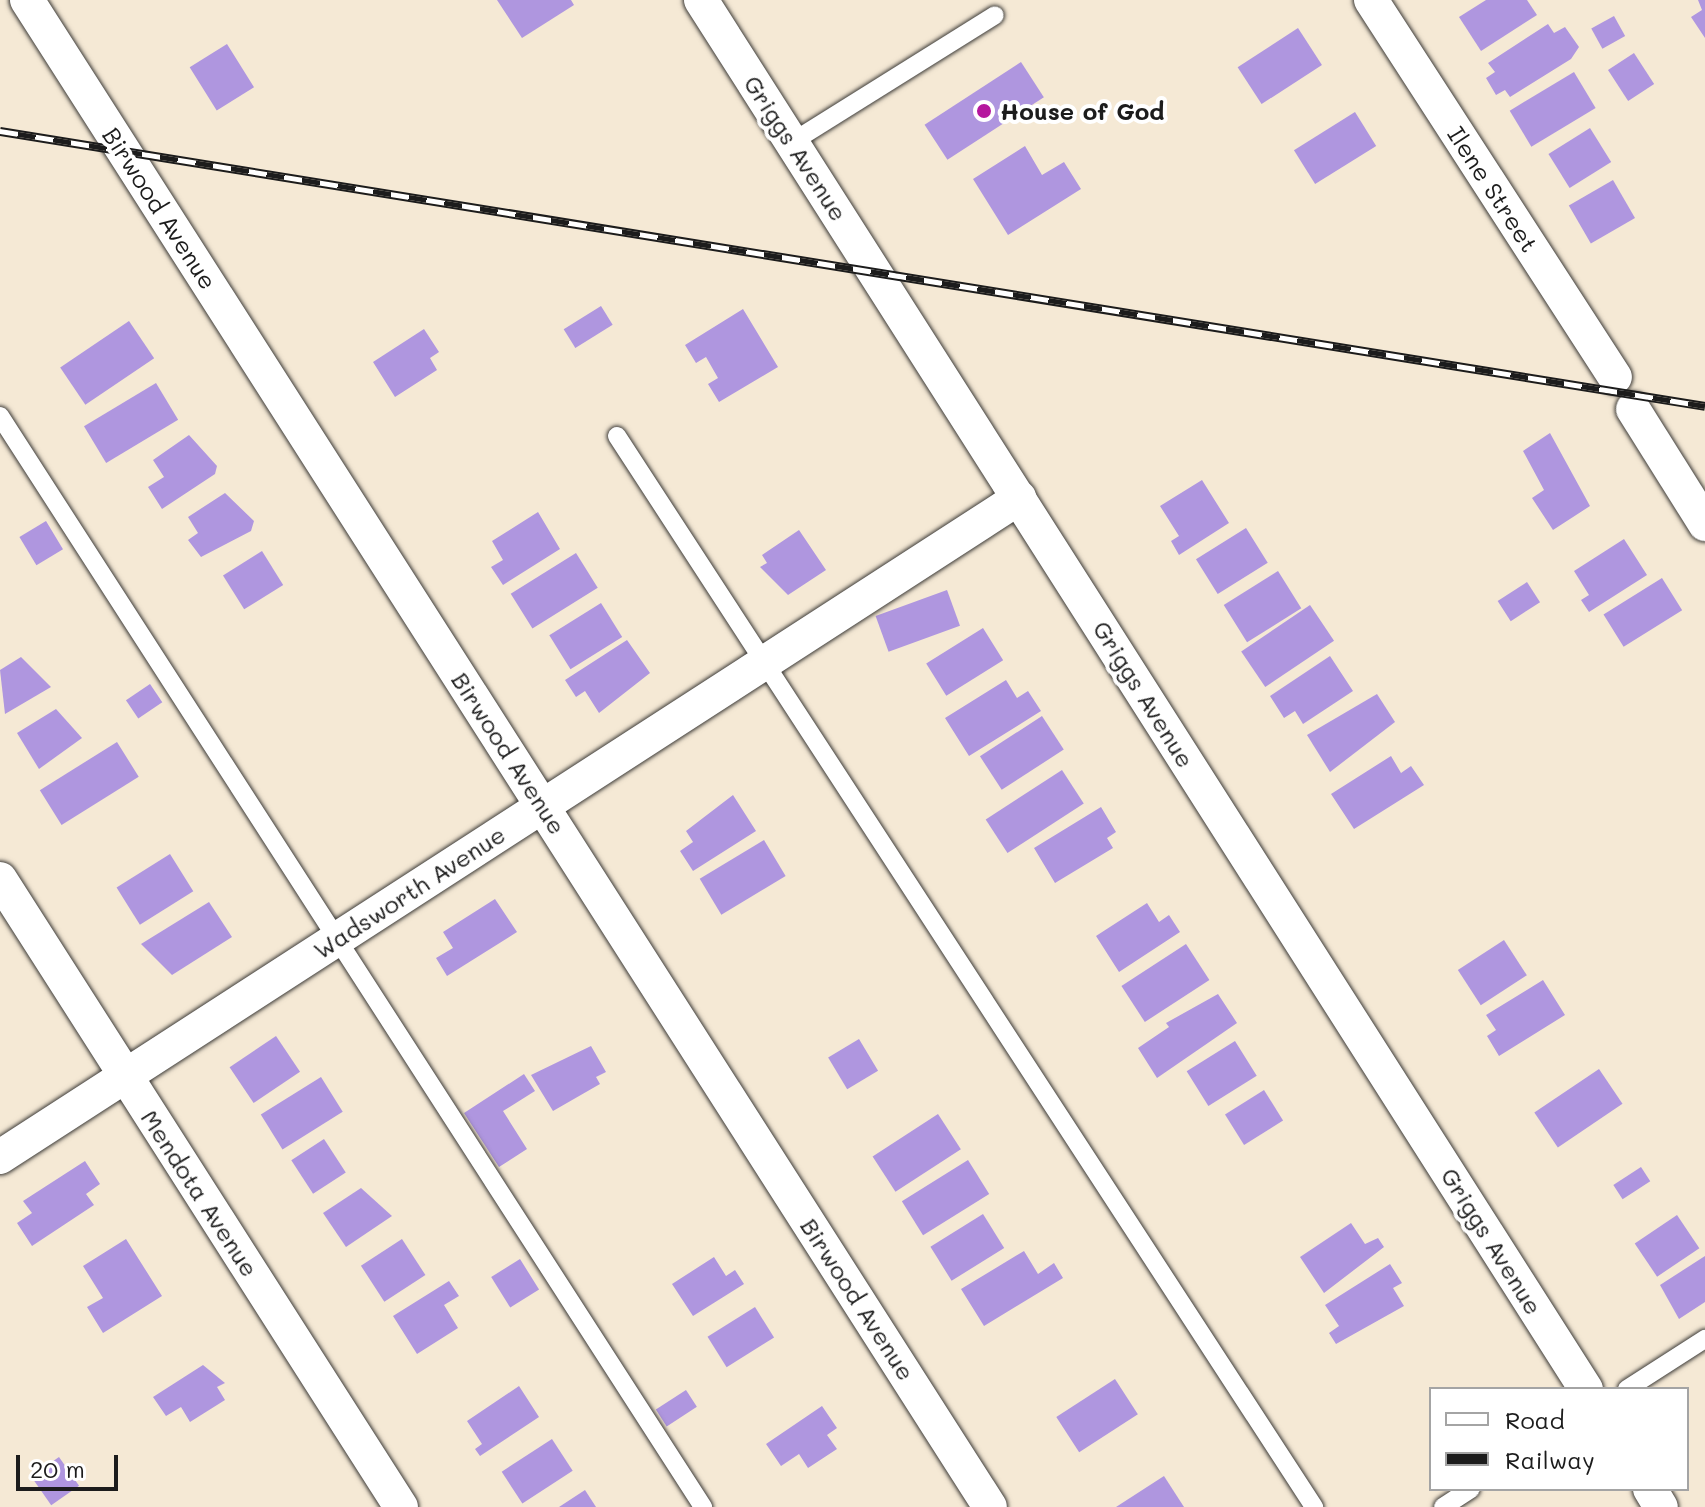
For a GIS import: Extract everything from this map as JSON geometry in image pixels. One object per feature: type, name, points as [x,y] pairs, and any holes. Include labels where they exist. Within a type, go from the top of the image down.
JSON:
[{"type":"street","name":"Birwood Avenue","points":[[27,0],[990,1507]]},
{"type":"street","name":"Griggs Avenue","points":[[701,0],[1585,1387]]},
{"type":"street","name":"Ilene Street","points":[[1371,0],[1615,377]]},
{"type":"street","points":[[1633,409],[1705,524]]},
{"type":"street","name":"Wadsworth Avenue","points":[[0,1157],[1019,498]]},
{"type":"street","name":"Mendota Avenue","points":[[0,879],[401,1507]]},
{"type":"lane","points":[[792,142],[995,15]]},
{"type":"lane","points":[[0,416],[339,937],[703,1507]]},
{"type":"lane","points":[[617,436],[1314,1507]]},
{"type":"lane","points":[[1630,1387],[1705,1339]]},
{"type":"lane","points":[[1443,1507],[1468,1491]]},
{"type":"building","points":[[497,0],[571,0],[574,5],[522,38]]},
{"type":"building","points":[[1486,0],[1527,0],[1537,15],[1481,51],[1459,17]]},
{"type":"building","points":[[1698,0],[1705,0],[1705,38],[1691,17],[1702,10]]},
{"type":"building","points":[[1614,16],[1625,36],[1602,49],[1591,29]]},
{"type":"building","points":[[1548,24],[1554,33],[1565,27],[1579,47],[1571,59],[1510,97],[1505,90],[1496,95],[1486,78],[1495,72],[1488,63]]},
{"type":"building","points":[[1298,28],[1322,65],[1262,104],[1238,67]]},
{"type":"building","points":[[227,44],[254,87],[217,111],[190,67]]},
{"type":"building","points":[[1634,53],[1654,84],[1628,101],[1608,70]]},
{"type":"building","name":"House of God","points":[[1021,62],[1044,97],[947,160],[925,125]]},
{"type":"building","points":[[1574,72],[1596,108],[1531,147],[1510,111]]},
{"type":"building","points":[[1355,112],[1376,146],[1315,184],[1294,150]]},
{"type":"building","points":[[1590,128],[1611,162],[1570,188],[1548,154]]},
{"type":"building","points":[[1025,146],[1042,175],[1064,162],[1081,189],[1008,235],[973,179]]},
{"type":"building","points":[[1613,180],[1635,218],[1591,244],[1569,206]]},
{"type":"building","points":[[601,306],[613,325],[575,348],[564,329]]},
{"type":"building","points":[[743,309],[778,367],[719,402],[708,384],[718,378],[706,357],[696,363],[685,345]]},
{"type":"building","points":[[129,321],[154,358],[85,405],[60,367]]},
{"type":"building","points":[[424,329],[439,352],[430,358],[437,370],[395,397],[373,362]]},
{"type":"building","points":[[156,383],[178,420],[106,463],[84,426]]},
{"type":"building","points":[[1550,433],[1590,506],[1553,530],[1532,498],[1544,490],[1523,451]]},
{"type":"building","points":[[189,435],[217,466],[215,474],[162,509],[148,487],[164,477],[153,460]]},
{"type":"building","points":[[1202,480],[1229,523],[1179,555],[1171,541],[1179,536],[1160,506]]},
{"type":"building","points":[[225,493],[254,521],[251,531],[201,557],[188,540],[198,533],[188,517]]},
{"type":"building","points":[[538,512],[560,549],[503,585],[491,567],[503,560],[492,541]]},
{"type":"building","points":[[46,521],[63,549],[36,565],[19,537]]},
{"type":"building","points":[[1246,528],[1268,563],[1218,594],[1196,559]]},
{"type":"building","points":[[799,530],[826,570],[788,595],[760,567],[767,563],[762,555]]},
{"type":"building","points":[[1624,539],[1647,575],[1589,612],[1581,600],[1589,595],[1574,571]]},
{"type":"building","points":[[262,551],[283,585],[244,609],[223,575]]},
{"type":"building","points":[[576,553],[598,588],[532,629],[511,594]]},
{"type":"building","points":[[1278,571],[1301,608],[1247,642],[1224,605]]},
{"type":"building","points":[[1662,578],[1682,610],[1624,647],[1603,615]]},
{"type":"building","points":[[1527,582],[1540,602],[1511,621],[1498,601]]},
{"type":"building","points":[[947,590],[960,626],[889,652],[876,616]]},
{"type":"building","points":[[601,603],[622,637],[570,669],[549,635]]},
{"type":"building","points":[[1310,605],[1334,641],[1265,687],[1241,651]]},
{"type":"building","points":[[983,628],[1003,660],[946,696],[926,664]]},
{"type":"building","points":[[627,640],[650,673],[599,713],[585,691],[576,697],[565,680]]},
{"type":"building","points":[[1330,656],[1353,691],[1303,724],[1295,711],[1284,718],[1270,696]]},
{"type":"building","points":[[21,657],[51,687],[5,714],[0,670]]},
{"type":"building","points":[[1006,680],[1017,698],[1028,691],[1041,711],[969,756],[945,718]]},
{"type":"building","points":[[150,684],[162,702],[138,718],[126,700]]},
{"type":"building","points":[[1377,694],[1395,722],[1330,772],[1307,735]]},
{"type":"building","points":[[56,709],[82,738],[39,769],[17,733]]},
{"type":"building","points":[[1042,716],[1064,750],[1002,790],[980,756]]},
{"type":"building","points":[[117,742],[139,777],[62,825],[40,790]]},
{"type":"building","points":[[1391,756],[1401,773],[1411,766],[1424,785],[1354,829],[1331,794]]},
{"type":"building","points":[[1062,770],[1084,804],[1007,853],[986,820]]},
{"type":"building","points":[[733,795],[756,831],[693,871],[680,851],[693,842],[686,831]]},
{"type":"building","points":[[1101,807],[1116,832],[1107,838],[1113,848],[1055,883],[1034,848]]},
{"type":"building","points":[[764,840],[786,876],[721,915],[700,879]]},
{"type":"building","points":[[170,854],[193,891],[140,925],[117,887]]},
{"type":"building","points":[[495,899],[517,932],[447,976],[436,958],[453,948],[443,932]]},
{"type":"building","points":[[209,902],[232,937],[172,975],[141,944]]},
{"type":"building","points":[[1147,903],[1159,922],[1169,915],[1180,932],[1119,972],[1096,936]]},
{"type":"building","points":[[1504,940],[1527,975],[1481,1005],[1458,970]]},
{"type":"building","points":[[1186,944],[1209,980],[1145,1022],[1121,986]]},
{"type":"building","points":[[1543,980],[1565,1015],[1499,1056],[1487,1036],[1496,1030],[1486,1015]]},
{"type":"building","points":[[1218,994],[1237,1023],[1157,1078],[1138,1048],[1169,1027],[1166,1023]]},
{"type":"building","points":[[276,1036],[300,1072],[254,1103],[230,1067]]},
{"type":"building","points":[[859,1039],[878,1071],[847,1089],[828,1058]]},
{"type":"building","points":[[1235,1041],[1257,1076],[1208,1106],[1187,1071]]},
{"type":"building","points":[[591,1046],[606,1072],[596,1077],[600,1084],[553,1111],[531,1075]]},
{"type":"building","points":[[1599,1069],[1622,1104],[1558,1147],[1534,1113]]},
{"type":"building","points":[[524,1074],[535,1091],[503,1111],[527,1149],[499,1167],[464,1113]]},
{"type":"building","points":[[321,1077],[343,1112],[283,1149],[261,1115]]},
{"type":"building","points":[[1264,1090],[1283,1121],[1244,1145],[1225,1114]]},
{"type":"building","points":[[938,1114],[961,1149],[895,1192],[873,1156]]},
{"type":"building","points":[[324,1139],[346,1173],[313,1194],[291,1160]]},
{"type":"building","points":[[968,1160],[989,1194],[923,1235],[902,1201]]},
{"type":"building","points":[[85,1161],[100,1184],[86,1194],[94,1205],[32,1246],[17,1223],[32,1213],[23,1201]]},
{"type":"building","points":[[1641,1167],[1650,1181],[1623,1199],[1613,1185]]},
{"type":"building","points":[[361,1188],[392,1216],[346,1247],[323,1213]]},
{"type":"building","points":[[983,1214],[1004,1248],[952,1281],[930,1247]]},
{"type":"building","points":[[1677,1215],[1699,1248],[1657,1277],[1635,1244]]},
{"type":"building","points":[[1351,1223],[1365,1244],[1378,1238],[1384,1247],[1324,1293],[1300,1257]]},
{"type":"building","points":[[126,1239],[162,1296],[103,1333],[87,1307],[103,1298],[83,1266]]},
{"type":"building","points":[[402,1239],[425,1275],[384,1302],[361,1266]]},
{"type":"building","points":[[1024,1251],[1038,1274],[1054,1263],[1063,1278],[984,1326],[961,1289]]},
{"type":"building","points":[[1705,1256],[1705,1302],[1679,1319],[1660,1285]]},
{"type":"building","points":[[714,1257],[726,1276],[735,1270],[744,1284],[693,1316],[672,1284]]},
{"type":"building","points":[[520,1259],[539,1290],[510,1308],[491,1277]]},
{"type":"building","points":[[1390,1264],[1402,1283],[1393,1288],[1404,1306],[1336,1344],[1329,1333],[1339,1326],[1325,1305]]},
{"type":"building","points":[[449,1281],[459,1296],[444,1305],[458,1328],[417,1354],[393,1316]]},
{"type":"building","points":[[755,1307],[774,1338],[727,1367],[708,1337]]},
{"type":"building","points":[[203,1365],[225,1383],[217,1387],[225,1400],[190,1422],[181,1407],[166,1416],[153,1397]]},
{"type":"building","points":[[1115,1379],[1138,1414],[1079,1452],[1056,1417]]},
{"type":"building","points":[[519,1386],[539,1417],[480,1456],[475,1449],[482,1444],[467,1421]]},
{"type":"building","points":[[686,1390],[697,1407],[667,1426],[656,1410]]},
{"type":"building","points":[[822,1406],[837,1428],[827,1435],[837,1449],[808,1468],[799,1454],[781,1466],[766,1444]]},
{"type":"building","points":[[552,1439],[573,1471],[522,1504],[502,1472]]},
{"type":"building","points":[[59,1457],[79,1486],[51,1505],[31,1477]]},
{"type":"building","points":[[1164,1476],[1184,1507],[1116,1507]]},
{"type":"building","points":[[585,1490],[596,1507],[559,1507]]},
{"type":"railway","points":[[0,131],[1705,406]]},
{"type":"place","name":"House of God","points":[[984,111]]}]
